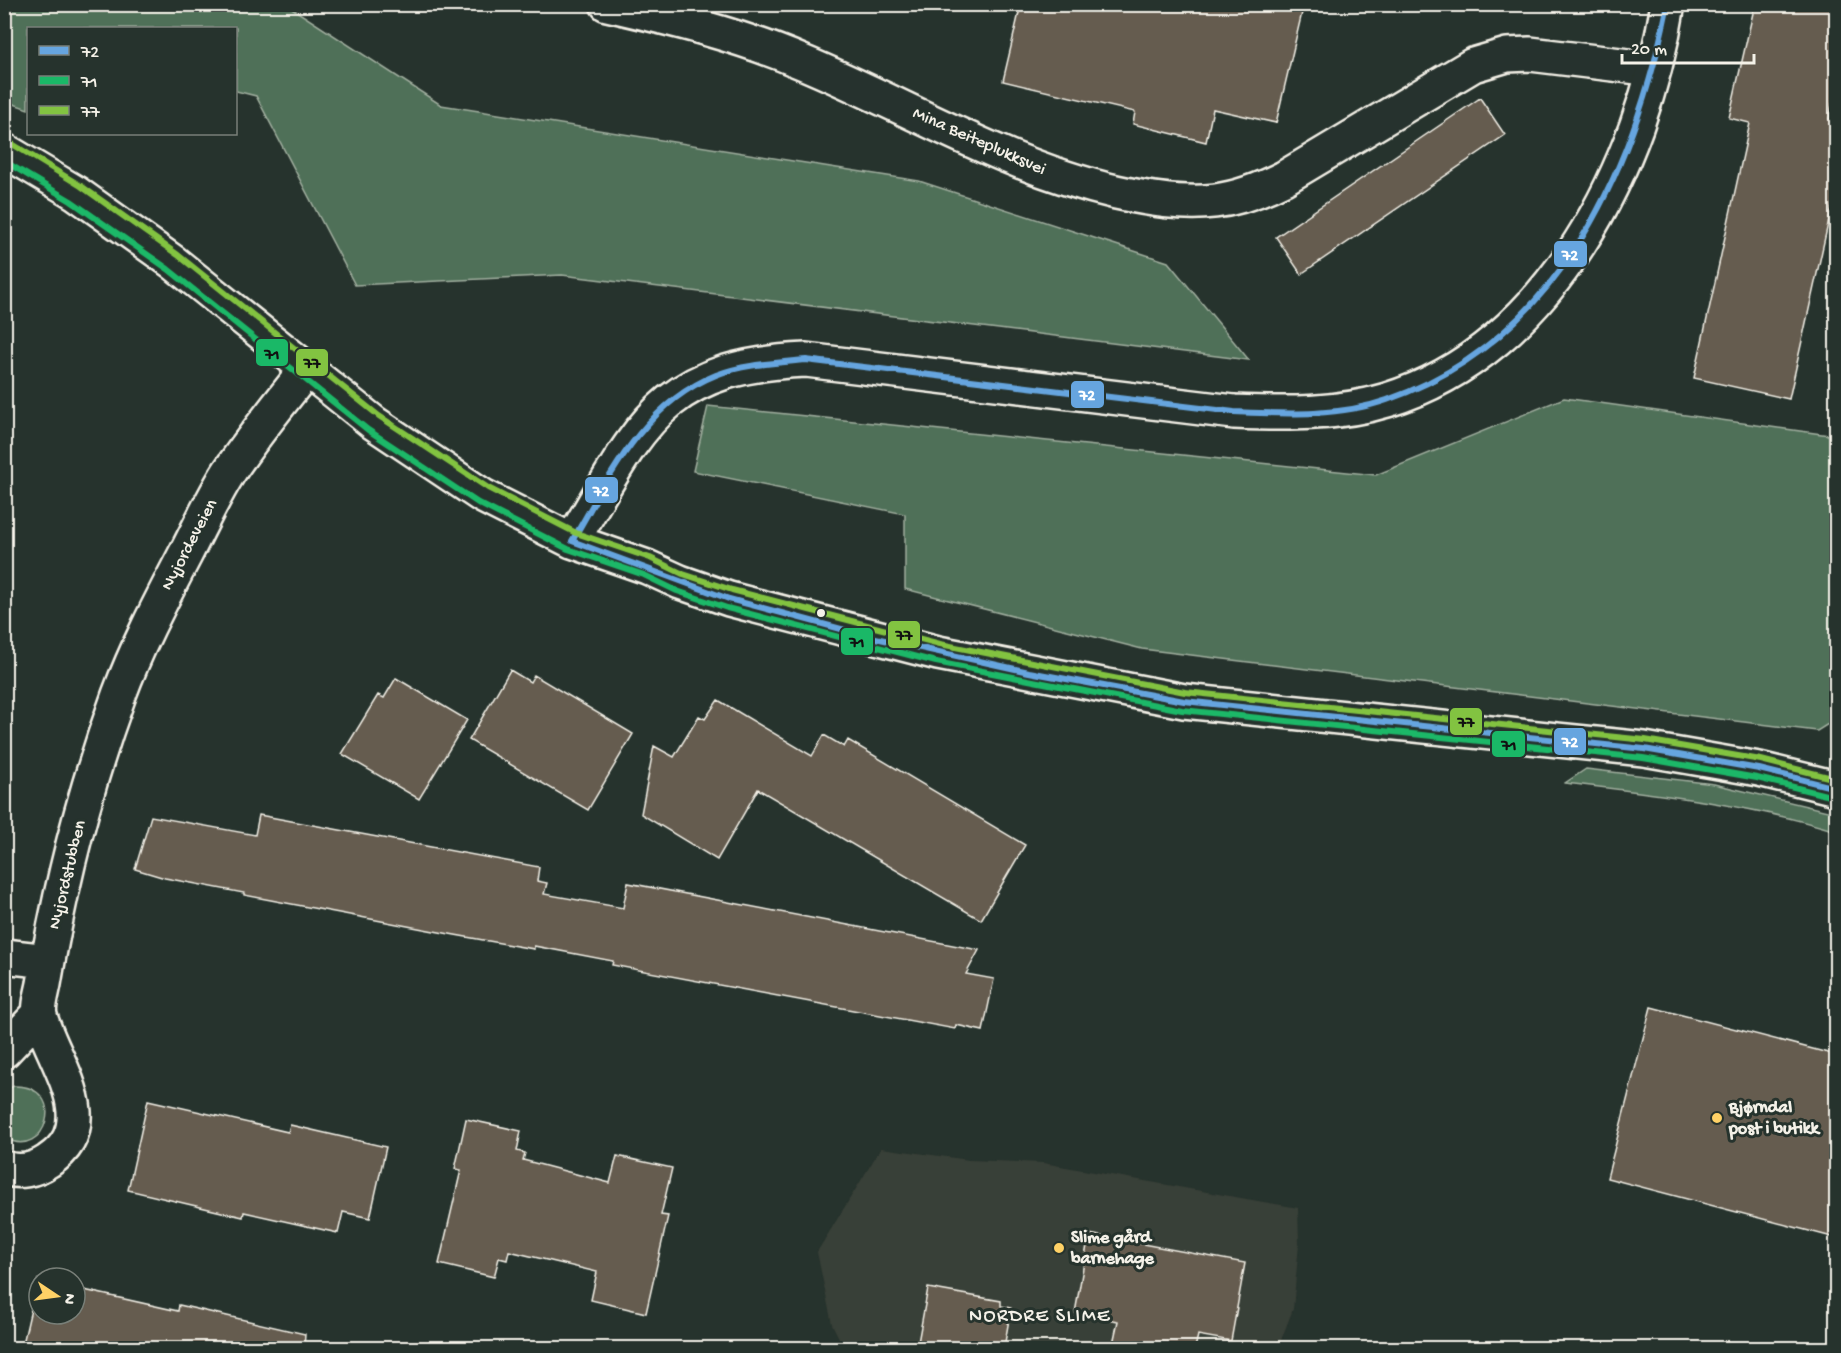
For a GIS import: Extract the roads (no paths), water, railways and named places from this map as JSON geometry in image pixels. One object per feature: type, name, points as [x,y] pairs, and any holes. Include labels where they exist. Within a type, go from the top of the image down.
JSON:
[{"type":"street","name":"Mina Beiteplukksvei","points":[[607,4],[762,45],[847,81],[990,151],[1052,175],[1130,195],[1185,202],[1214,202],[1237,198],[1284,178],[1473,65],[1499,57],[1530,54],[1654,69]]},
{"type":"street","points":[[572,542],[627,449],[658,410],[694,383],[748,365],[806,360],[1233,412],[1280,414],[1358,407],[1387,400],[1418,388],[1452,371],[1508,332],[1540,299],[1594,218],[1641,114],[1654,69],[1668,4]]},
{"type":"street","points":[[4,150],[76,193],[173,262],[374,423],[483,496],[572,542],[729,599],[872,638],[1029,672],[1184,701],[1644,749],[1759,769],[1836,788]]},
{"type":"street","name":"Nyjordeveien","points":[[105,739],[119,695],[154,616],[228,474],[261,426],[307,369]]},
{"type":"street","name":"Nyjordstubben","points":[[39,1014],[63,885],[105,739]]},
{"type":"street","points":[[4,956],[48,961]]},
{"type":"street","points":[[4,1051],[39,1014],[73,1099],[75,1115],[72,1133],[57,1156],[45,1164],[22,1171],[4,1168]]},
{"type":"place","name":"Bjørndal post i butikk","points":[[1717,1118]]},
{"type":"place","name":"Slime gård barnehage","points":[[1059,1248]]},
{"type":"district","name":"NORDRE SLIME","points":[[1040,1317]]}]
